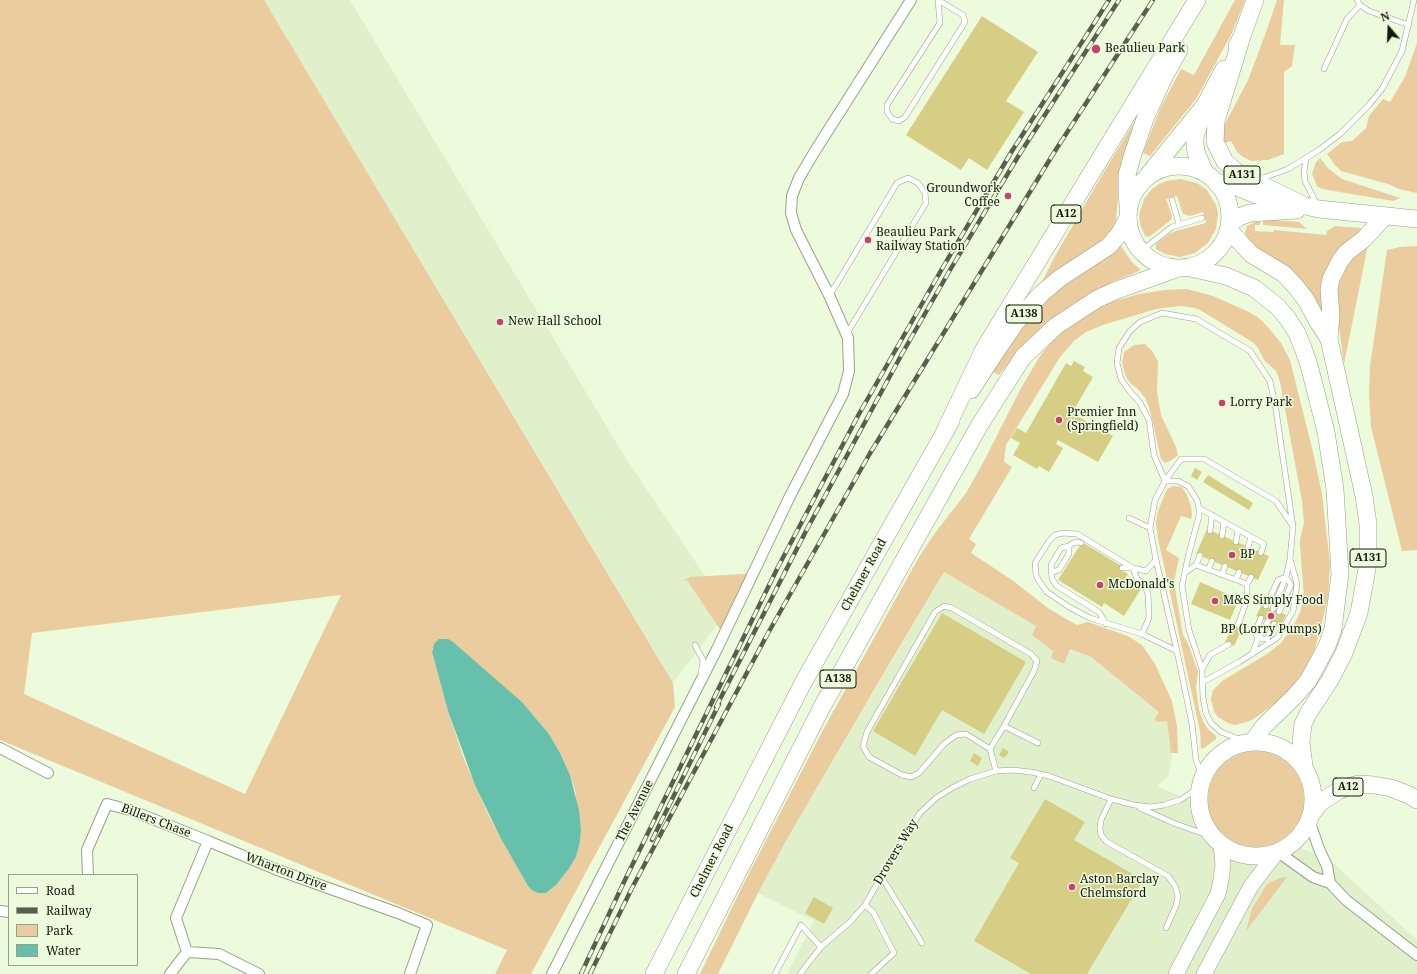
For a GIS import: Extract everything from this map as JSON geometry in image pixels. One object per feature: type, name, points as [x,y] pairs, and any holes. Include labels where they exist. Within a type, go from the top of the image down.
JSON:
[{"type":"main road","name":"A12","points":[[944,433],[984,349],[1197,0]]},
{"type":"main road","points":[[1128,211],[1134,192],[1148,176],[1158,170],[1176,166],[1194,168],[1210,178],[1227,200],[1230,214],[1229,227],[1215,253],[1206,261],[1183,269],[1158,263],[1142,250],[1133,238],[1128,211],[1127,175],[1146,116],[1165,75],[1208,0]]},
{"type":"main road","name":"A131","points":[[1256,0],[1242,36],[1216,121],[1215,142],[1225,162],[1238,173],[1301,204]]},
{"type":"main road","name":"A131","points":[[1148,176],[1205,105],[1242,36]]},
{"type":"main road","name":"A131","points":[[1205,105],[1196,137],[1196,152],[1210,178],[1227,183],[1256,195],[1319,209]]},
{"type":"main road","name":"A131","points":[[1329,339],[1306,300],[1296,287],[1284,274],[1251,254],[1229,227],[1239,217],[1250,213],[1319,209],[1417,219]]},
{"type":"main road","name":"Chelmer Road","points":[[654,974],[803,683],[944,433],[1016,322],[1041,294],[1060,278],[1109,246],[1119,234],[1128,211]]},
{"type":"main road","name":"A131","points":[[1304,766],[1301,742],[1303,724],[1330,680],[1344,653],[1359,613],[1367,561],[1368,524],[1364,496],[1329,339],[1331,316],[1329,290],[1335,269],[1346,252],[1364,239],[1385,216]]},
{"type":"main road","name":"A131","points":[[1183,269],[1226,276],[1240,281],[1254,288],[1273,302],[1288,319],[1304,348],[1309,365],[1326,432],[1335,490],[1340,574],[1333,629],[1329,641],[1308,681],[1250,742]]},
{"type":"main road","name":"A138","points":[[686,974],[824,705],[979,426],[1023,357],[1056,326],[1097,298],[1116,290],[1183,269]]},
{"type":"main road","points":[[1250,742],[1266,742],[1287,750],[1293,754],[1304,766],[1314,792],[1311,816],[1300,837],[1278,852],[1261,856],[1249,856],[1237,853],[1217,840],[1204,824],[1201,816],[1199,799],[1202,782],[1211,763],[1233,746],[1250,742]]},
{"type":"main road","name":"A12","points":[[1311,816],[1321,802],[1338,791],[1359,784],[1374,784],[1391,788],[1417,800]]},
{"type":"main road","points":[[1176,974],[1218,894],[1223,865],[1217,840]]},
{"type":"main road","points":[[1204,974],[1251,886],[1278,852]]},
{"type":"street","points":[[701,679],[717,649],[790,496],[843,394],[849,371],[848,338],[829,295],[796,230],[791,213],[792,196],[799,178],[815,151],[911,0]]},
{"type":"street","name":"The Avenue","points":[[552,974],[701,679]]},
{"type":"street","points":[[0,748],[48,773]]},
{"type":"street","name":"Billers Chase","points":[[88,874],[87,850],[107,804],[130,810],[208,841]]},
{"type":"street","points":[[1311,816],[1319,849],[1327,866],[1330,883]]},
{"type":"street","points":[[187,952],[176,918],[208,841]]},
{"type":"street","name":"Wharton Drive","points":[[208,841],[282,871],[427,925],[410,974]]},
{"type":"street","points":[[1278,852],[1313,877],[1330,883],[1346,900],[1417,955]]},
{"type":"street","points":[[170,974],[187,952]]},
{"type":"street","points":[[187,952],[218,954],[259,974]]},
{"type":"lane","points":[[938,0],[963,15],[965,22],[905,117],[899,121],[892,119],[887,112],[887,105],[940,23],[938,0]]},
{"type":"lane","points":[[1255,181],[1288,169],[1319,150],[1340,134],[1369,105],[1382,89],[1402,51],[1414,0]]},
{"type":"lane","points":[[1324,70],[1347,19],[1358,2],[1368,11],[1409,25]]},
{"type":"lane","points":[[1306,158],[1304,172],[1306,181],[1319,209]]},
{"type":"lane","points":[[829,295],[897,183],[908,178],[918,183],[925,193],[926,203],[850,330],[848,338]]},
{"type":"lane","points":[[1172,200],[1179,224]]},
{"type":"lane","points":[[1142,250],[1172,226],[1202,218]]},
{"type":"lane","points":[[1165,481],[1154,455],[1149,420],[1140,403],[1121,379],[1117,363],[1119,348],[1130,331],[1140,322],[1162,313],[1196,319],[1250,351],[1270,381],[1276,410],[1293,527],[1290,558],[1286,577],[1273,609]]},
{"type":"lane","points":[[1202,782],[1196,760],[1192,724],[1150,528],[1155,500],[1165,481],[1181,459],[1204,459],[1276,501],[1293,527]]},
{"type":"lane","points":[[1165,481],[1178,481],[1188,486],[1197,500],[1199,508],[1199,516],[1182,586],[1189,630],[1202,669],[1203,698],[1206,713],[1211,722],[1221,732],[1250,742]]},
{"type":"lane","points":[[1199,508],[1264,544],[1261,553]]},
{"type":"lane","points":[[1210,531],[1212,515]]},
{"type":"lane","points":[[1129,518],[1150,528]]},
{"type":"lane","points":[[1222,536],[1224,522]]},
{"type":"lane","points":[[1236,542],[1238,530]]},
{"type":"lane","points":[[1142,634],[1149,618],[1148,594],[1144,584],[1137,578],[1133,568],[1077,534],[1064,533],[1055,535],[1049,541],[1035,563],[1036,575],[1047,592],[1069,607],[1090,618],[1142,634],[1177,651]]},
{"type":"lane","points":[[1248,547],[1251,537]]},
{"type":"lane","points":[[1081,543],[1073,543],[1070,546],[1061,548],[1051,565],[1052,579],[1057,586],[1099,612],[1106,624]]},
{"type":"lane","points":[[1052,572],[1058,570],[1069,554],[1070,546]]},
{"type":"lane","points":[[1186,572],[1196,565],[1200,555]]},
{"type":"lane","points":[[1203,682],[1277,638],[1293,611],[1297,584],[1290,558]]},
{"type":"lane","points":[[1122,568],[1133,568],[1146,571],[1156,560]]},
{"type":"lane","points":[[1208,570],[1212,561]]},
{"type":"lane","points":[[1196,565],[1247,584]]},
{"type":"lane","points":[[1222,575],[1225,566]]},
{"type":"lane","points":[[1236,580],[1239,572]]},
{"type":"lane","points":[[1266,606],[1278,580],[1286,577]]},
{"type":"lane","points":[[1279,612],[1291,585],[1286,577]]},
{"type":"lane","points":[[1238,625],[1246,600],[1247,584],[1251,578]]},
{"type":"lane","points":[[990,749],[1034,671],[1036,661],[1031,654],[952,608],[944,606],[935,612],[867,732],[862,746],[869,756],[902,775],[911,777],[919,773],[944,744],[956,735],[966,734],[990,749],[996,771]]},
{"type":"lane","points":[[1258,640],[1255,632],[1261,618]]},
{"type":"lane","points":[[1252,654],[1268,621]]},
{"type":"lane","points":[[1258,640],[1267,638],[1274,624]]},
{"type":"lane","points":[[1202,669],[1210,655],[1230,644]]},
{"type":"lane","name":"The Avenue","points":[[695,645],[702,660],[701,679]]},
{"type":"lane","points":[[1004,726],[1038,743]]},
{"type":"lane","name":"Drovers Way","points":[[800,974],[821,947],[850,922],[865,905],[908,830],[920,813],[936,798],[970,779],[996,771],[1012,770],[1031,772],[1041,774],[1111,799],[1134,805],[1151,807],[1172,803],[1194,791],[1202,782]]},
{"type":"lane","points":[[1034,788],[1041,774]]},
{"type":"lane","points":[[1111,799],[1101,820],[1101,835],[1107,842],[1168,876],[1175,886],[1178,896],[1176,906],[1166,928]]},
{"type":"lane","name":"Drovers Way","points":[[1134,805],[1217,840]]},
{"type":"lane","points":[[881,876],[922,944]]},
{"type":"lane","points":[[865,905],[873,912],[894,954],[871,974]]},
{"type":"lane","points":[[775,974],[801,926],[821,947]]},
{"type":"shaded area","name":"New Hall School","points":[[264,0],[350,0],[623,454],[705,576],[727,612],[673,683]]},
{"type":"shaded area","points":[[944,572],[1037,626],[1070,649],[1091,657],[1160,712],[1167,721],[1172,758],[1168,777],[1157,786],[1331,861],[1417,940],[1417,974],[787,974],[814,921],[758,893],[787,839]]},
{"type":"green space","points":[[0,0],[264,0],[673,683],[675,707],[531,974],[495,974],[507,950],[0,740]],"holes":[[[341,595],[245,794],[24,694],[32,633]],[[432,648],[523,703],[549,734],[560,753],[575,790],[581,829],[580,842],[576,857],[568,870],[556,885],[546,893],[528,886],[487,812],[464,759],[448,711]]]},
{"type":"green space","points":[[1235,0],[1245,0],[1232,33],[1196,99],[1150,156],[1143,153],[1160,109],[1181,69],[1194,75]]},
{"type":"green space","points":[[1277,0],[1284,0],[1280,45],[1295,45],[1292,66],[1284,72],[1284,154],[1268,160],[1251,161],[1237,152],[1231,141],[1224,143],[1224,126],[1248,80]]},
{"type":"green space","points":[[1417,43],[1417,193],[1341,171],[1327,154],[1342,142],[1352,141],[1366,128],[1369,116],[1383,99],[1390,102],[1405,77]]},
{"type":"green space","points":[[1145,104],[1127,158],[1118,198],[1116,220],[1109,236],[1041,284],[1054,258],[1092,192]]},
{"type":"green space","points":[[1320,158],[1328,168],[1342,179],[1400,198],[1393,201],[1322,189],[1317,186],[1312,174],[1316,162]]},
{"type":"green space","points":[[1180,179],[1197,183],[1207,190],[1216,205],[1218,213],[1216,229],[1208,243],[1195,253],[1180,257],[1165,254],[1156,249],[1156,244],[1169,234],[1176,231],[1206,223],[1203,212],[1190,216],[1183,214],[1177,196],[1166,199],[1172,216],[1171,220],[1149,237],[1145,236],[1140,224],[1139,215],[1144,199],[1152,189],[1167,181]]},
{"type":"green space","points":[[1263,219],[1299,222],[1307,229],[1263,225]]},
{"type":"green space","points":[[1260,221],[1260,225],[1255,225],[1255,231],[1273,232],[1274,230],[1326,235],[1327,231],[1335,226],[1361,228],[1362,231],[1349,245],[1327,318],[1253,247],[1246,238],[1245,232],[1247,226]]},
{"type":"green space","points":[[1368,245],[1344,364],[1335,298],[1336,285],[1344,265]]},
{"type":"green space","points":[[1118,246],[1121,246],[1132,262],[1140,269],[1139,271],[1112,282],[1074,303],[1055,318],[1017,353],[999,375],[992,372],[1023,324],[1051,294]]},
{"type":"green space","points":[[1417,246],[1417,550],[1402,551],[1371,427],[1369,393],[1370,366],[1387,250],[1400,247]]},
{"type":"green space","points":[[1187,289],[1213,296],[1259,318],[1281,343],[1290,360],[1322,494],[1330,564],[1328,597],[1324,615],[1314,652],[1303,672],[1277,702],[1250,721],[1235,725],[1218,717],[1214,712],[1211,699],[1213,690],[1222,681],[1267,654],[1281,643],[1294,625],[1301,610],[1304,597],[1300,545],[1304,523],[1302,501],[1280,382],[1276,371],[1264,360],[1254,343],[1195,308],[1181,306],[1156,309],[1103,325],[1086,332],[1074,341],[1060,357],[1006,445],[1004,462],[1012,467],[969,539],[976,544],[971,553],[1012,580],[1048,608],[1077,625],[1088,622],[1128,636],[1142,645],[1155,664],[1172,701],[1177,726],[1178,753],[1171,753],[1167,721],[1158,722],[1154,720],[1159,712],[1091,657],[1070,649],[1064,664],[1051,658],[1053,651],[1032,635],[1036,626],[944,572],[787,839],[758,893],[718,974],[700,974],[742,887],[823,730],[919,557],[935,533],[966,493],[1021,388],[1040,356],[1054,338],[1066,327],[1096,309],[1114,301],[1139,294],[1165,290]]},
{"type":"green space","points":[[1145,344],[1153,352],[1158,362],[1157,392],[1161,415],[1176,447],[1178,455],[1165,463],[1161,459],[1151,414],[1146,399],[1126,377],[1122,363],[1124,352],[1134,345]]},
{"type":"green space","points":[[1173,486],[1182,487],[1187,495],[1192,514],[1191,519],[1181,516],[1166,550],[1179,558],[1174,582],[1183,635],[1189,646],[1198,672],[1196,687],[1199,710],[1207,728],[1216,736],[1216,739],[1201,749],[1200,731],[1158,539],[1156,522],[1158,511],[1167,489]]},
{"type":"green space","points":[[760,573],[727,640],[687,580],[682,581],[690,577]]},
{"type":"green space","points":[[1256,751],[1275,754],[1290,765],[1301,780],[1304,799],[1301,818],[1290,833],[1275,844],[1256,847],[1237,844],[1222,833],[1211,818],[1208,799],[1211,780],[1222,765],[1237,754]]},
{"type":"green space","points":[[1287,877],[1246,931],[1252,909],[1267,884],[1280,878]]},
{"type":"water","points":[[439,639],[448,639],[453,642],[523,703],[549,734],[570,775],[579,810],[581,829],[580,842],[576,857],[568,870],[556,885],[546,893],[538,893],[528,886],[500,837],[475,785],[448,711],[432,652],[434,644]]},
{"type":"building","points":[[982,16],[1038,52],[1006,101],[1024,112],[987,170],[969,158],[961,170],[906,135]]},
{"type":"building","name":"Premier Inn (Springfield)","points":[[1074,361],[1085,367],[1083,371],[1093,377],[1072,413],[1113,436],[1098,462],[1058,440],[1056,444],[1063,448],[1049,472],[1039,466],[1037,469],[1013,455],[1020,443],[1011,438],[1017,428],[1026,433],[1066,363],[1071,366]]},
{"type":"building","points":[[1195,468],[1202,472],[1197,480],[1191,476]]},
{"type":"building","points":[[1208,475],[1253,503],[1249,510],[1203,482]]},
{"type":"building","name":"BP","points":[[1207,529],[1269,556],[1258,580],[1196,554]]},
{"type":"building","name":"McDonald's","points":[[1082,542],[1123,567],[1121,570],[1128,574],[1125,579],[1141,589],[1124,616],[1104,603],[1102,607],[1058,580]]},
{"type":"building","name":"M&S Simply Food","points":[[1200,582],[1239,599],[1230,620],[1191,604]]},
{"type":"building","name":"BP (Lorry Pumps)","points":[[1262,604],[1286,615],[1280,627],[1256,616]]},
{"type":"building","points":[[942,613],[1026,662],[984,734],[942,710],[915,756],[873,731]]},
{"type":"building","points":[[1234,623],[1243,627],[1234,646],[1225,642]]},
{"type":"building","points":[[1003,748],[1009,752],[1004,758],[999,755]]},
{"type":"building","points":[[974,753],[982,758],[978,766],[970,761]]},
{"type":"building","name":"Aston Barclay Chelmsford","points":[[1045,799],[1085,822],[1074,840],[1143,880],[1087,974],[1031,974],[974,941],[1019,863],[1010,858]]},
{"type":"building","points":[[814,897],[833,908],[824,924],[805,913]]},
{"type":"railway","points":[[581,974],[623,884],[778,567],[859,414],[943,267],[1012,151],[1109,0]]},
{"type":"railway","points":[[716,707],[806,531],[903,352],[1019,155],[1119,0]]},
{"type":"railway","points":[[590,974],[632,888],[767,635],[869,455],[1055,151],[1153,0]]},
{"type":"railway","points":[[652,840],[719,704]]},
{"type":"place","name":"Beaulieu Park","points":[[1096,49]]},
{"type":"place","name":"Groundwork Coffee","points":[[1008,196]]},
{"type":"place","name":"Beaulieu Park Railway Station","points":[[868,240]]},
{"type":"place","name":"New Hall School","points":[[500,322]]},
{"type":"place","name":"Lorry Park","points":[[1222,403]]},
{"type":"place","name":"Premier Inn (Springfield)","points":[[1059,420]]},
{"type":"place","name":"BP","points":[[1232,555]]},
{"type":"place","name":"McDonald's","points":[[1100,585]]},
{"type":"place","name":"M&S Simply Food","points":[[1215,601]]},
{"type":"place","name":"BP (Lorry Pumps)","points":[[1271,616]]},
{"type":"place","name":"Aston Barclay Chelmsford","points":[[1072,887]]}]
